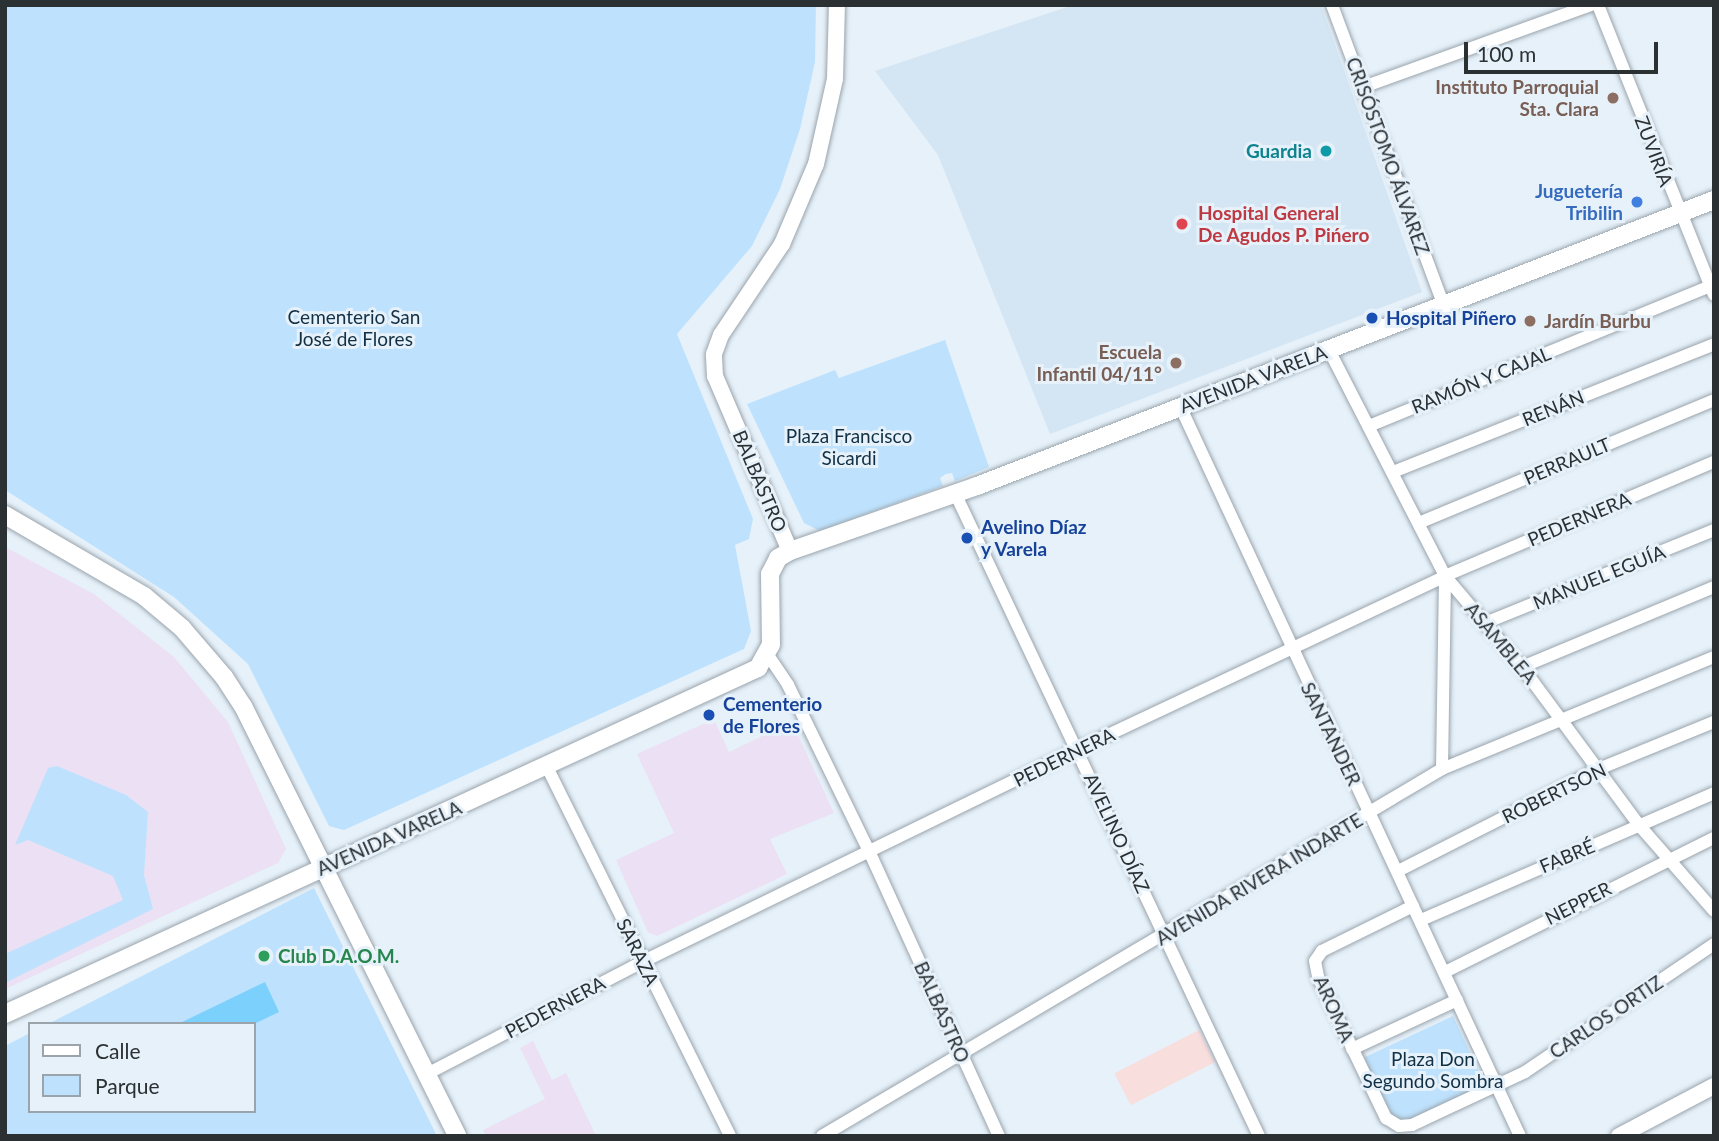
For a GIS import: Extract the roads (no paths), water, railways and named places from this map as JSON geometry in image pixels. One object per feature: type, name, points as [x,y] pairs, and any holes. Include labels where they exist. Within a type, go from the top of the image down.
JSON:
[{"type":"main road","name":"AVENIDA VARELA","points":[[790,551],[955,493],[1714,200]]},
{"type":"main road","points":[[5,515],[35,536],[125,582],[165,612],[201,649],[243,706],[457,1136]]},
{"type":"main road","name":"BALBASTRO","points":[[768,655],[770,574],[778,558],[790,551]]},
{"type":"main road","name":"AVENIDA VARELA","points":[[5,1014],[758,668],[768,655]]},
{"type":"street","name":"BALBASTRO","points":[[790,551],[715,376],[714,354],[721,334],[782,244],[816,164],[835,79],[837,5]]},
{"type":"street","name":"CRISÓSTOMO ÁLVAREZ","points":[[1332,5],[1444,306]]},
{"type":"street","points":[[1363,87],[1591,5]]},
{"type":"street","name":"ZUVIRÍA","points":[[1598,5],[1712,290]]},
{"type":"street","name":"RAMÓN Y CAJAL","points":[[1369,426],[1712,290]]},
{"type":"street","name":"RENÁN","points":[[1393,472],[1714,344]]},
{"type":"street","name":"ASAMBLEA","points":[[1329,350],[1421,522],[1445,576],[1522,667],[1601,768],[1639,825],[1714,911]]},
{"type":"street","name":"PERRAULT","points":[[1421,522],[1714,400]]},
{"type":"street","name":"SANTANDER","points":[[1180,406],[1289,649],[1421,920],[1520,1136]]},
{"type":"street","name":"PEDERNERA","points":[[425,1075],[642,962],[1289,649],[1445,576],[1714,462]]},
{"type":"street","name":"AVELINO DÍAZ","points":[[955,493],[1079,749],[1259,1136]]},
{"type":"street","name":"MANUEL EGUÍA","points":[[1485,623],[1714,530]]},
{"type":"street","points":[[1442,769],[1445,576]]},
{"type":"street","points":[[1522,667],[1714,587]]},
{"type":"street","name":"BALBASTRO","points":[[768,655],[788,685],[869,851],[999,1136]]},
{"type":"street","name":"AVENIDA RIVERA INDARTE","points":[[822,1136],[1165,936],[1442,769],[1714,657]]},
{"type":"street","name":"ROBERTSON","points":[[1398,872],[1601,768],[1714,722]]},
{"type":"street","name":"SARAZA","points":[[547,767],[730,1136]]},
{"type":"street","name":"FABRÉ","points":[[1421,920],[1714,793]]},
{"type":"street","name":"NEPPER","points":[[1445,972],[1669,857],[1714,838]]},
{"type":"street","name":"AROMA","points":[[1399,1126],[1386,1118],[1352,1049],[1315,961],[1322,951],[1413,906]]},
{"type":"street","name":"CARLOS ORTIZ","points":[[1399,1126],[1412,1125],[1497,1086],[1714,944]]},
{"type":"street","points":[[1352,1049],[1457,1000]]},
{"type":"street","points":[[1619,1136],[1714,1086]]},
{"type":"water","points":[[265,982],[279,1012],[256,1023],[182,1022]]},
{"type":"place","name":"Instituto Parroquial Sta. Clara","points":[[1613,98]]},
{"type":"place","name":"Guardia","points":[[1326,151]]},
{"type":"place","name":"Juguetería Tribilin","points":[[1637,202]]},
{"type":"place","name":"Hospital General De Agudos P. Pińero","points":[[1182,224]]},
{"type":"place","name":"Hospital Piñero","points":[[1372,318]]},
{"type":"place","name":"Jardín Burbu","points":[[1530,321]]},
{"type":"place","name":"Escuela Infantil 04/11°","points":[[1176,363]]},
{"type":"place","name":"Avelino Díaz y Varela","points":[[967,538]]},
{"type":"place","name":"Cementerio de Flores","points":[[709,715]]},
{"type":"place","name":"Club D.A.O.M.","points":[[264,956]]},
{"type":"park label","name":"Cementerio San José de Flores","points":[[354,328]]},
{"type":"park label","name":"Plaza Francisco Sicardi","points":[[849,447]]},
{"type":"park label","name":"Plaza Don Segundo Sombra","points":[[1433,1070]]}]
